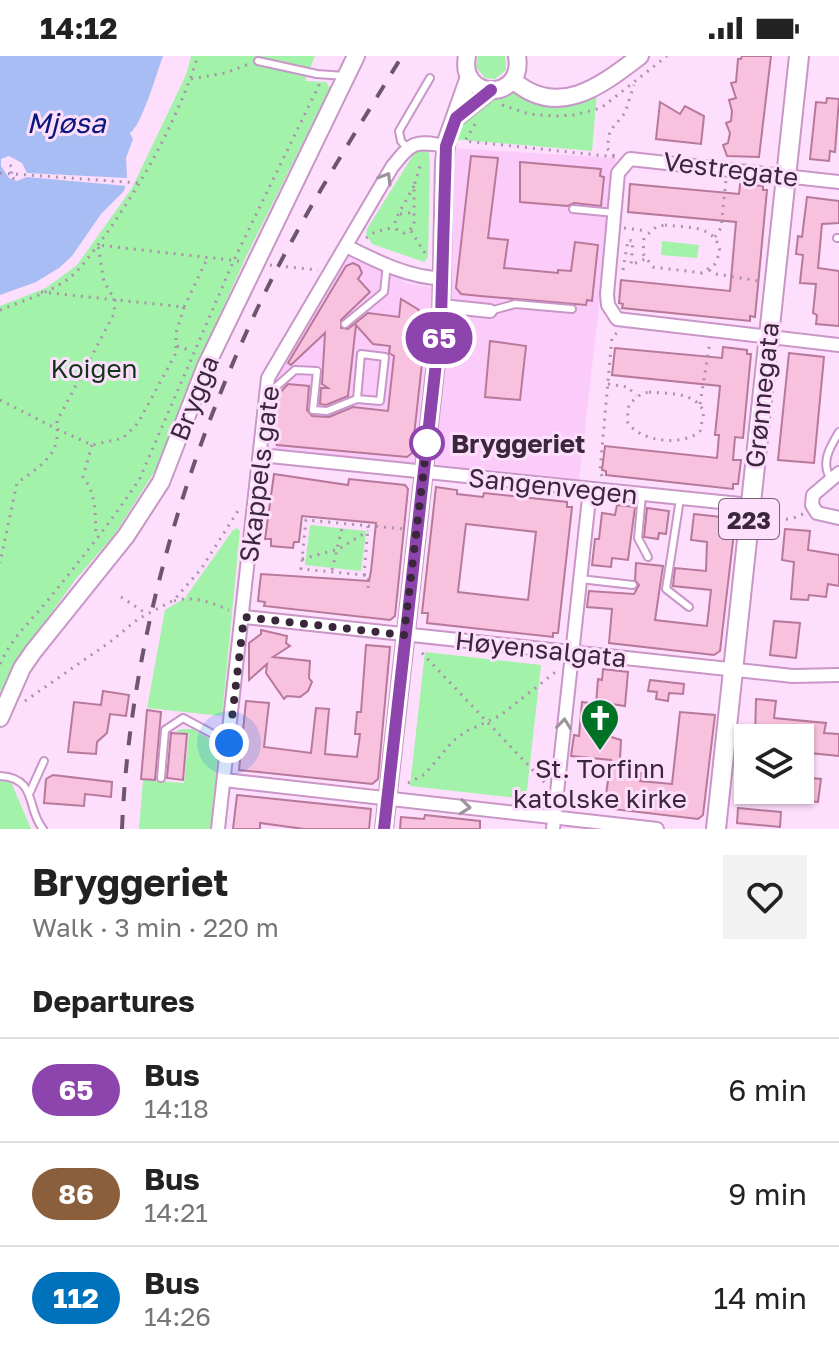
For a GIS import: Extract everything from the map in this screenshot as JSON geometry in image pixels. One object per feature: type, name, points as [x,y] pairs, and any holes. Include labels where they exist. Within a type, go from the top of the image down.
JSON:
[{"type":"main road","name":"Brygga","points":[[1,716],[22,668],[126,536],[161,482],[206,366],[356,56]]},
{"type":"main road","points":[[466,62],[478,86],[491,90],[503,88],[513,80],[518,69],[517,56]]},
{"type":"main road","points":[[513,80],[545,96],[577,96],[593,90],[622,63],[640,56]]},
{"type":"main road","name":"Grønnegata","points":[[716,829],[799,56]]},
{"type":"main road","points":[[384,829],[442,306],[446,146],[456,118],[466,62]]},
{"type":"main road","points":[[456,118],[491,90]]},
{"type":"street","points":[[407,148],[421,142],[446,146]]},
{"type":"street","name":"Skappels gate","points":[[218,829],[244,617],[268,378],[392,167],[407,148]]},
{"type":"street","name":"Vestregate","points":[[619,160],[637,159],[839,182]]},
{"type":"street","points":[[619,160],[607,294],[608,305],[618,326],[711,331],[839,345]]},
{"type":"street","points":[[346,246],[387,264],[431,278],[443,278]]},
{"type":"street","points":[[442,306],[490,311]]},
{"type":"street","name":"Sangenvegen","points":[[260,455],[750,505]]},
{"type":"street","points":[[835,476],[812,500],[817,513],[839,518]]},
{"type":"street","points":[[554,823],[590,489]]},
{"type":"street","name":"Høyensalgata","points":[[244,617],[572,656],[793,676],[839,675]]},
{"type":"street","points":[[224,780],[554,823],[657,829]]},
{"type":"lane","points":[[258,61],[346,76]]},
{"type":"lane","points":[[407,148],[401,141],[399,131],[430,78]]},
{"type":"lane","points":[[573,209],[615,213]]},
{"type":"lane","points":[[345,324],[384,292],[387,264]]},
{"type":"lane","points":[[490,311],[515,304],[572,309]]},
{"type":"lane","points":[[266,397],[295,370],[317,371],[313,410],[327,411],[357,399],[380,401],[385,357],[361,354],[357,399]]},
{"type":"lane","points":[[835,476],[826,472],[826,462],[839,432]]},
{"type":"lane","points":[[642,495],[638,538],[648,557]]},
{"type":"lane","points":[[680,498],[666,589],[689,607]]},
{"type":"lane","points":[[580,579],[633,585]]},
{"type":"lane","points":[[161,778],[165,730],[183,718],[229,743]]},
{"type":"lane","points":[[43,829],[36,821],[30,792],[44,761]]},
{"type":"lane","points":[[0,776],[19,782],[30,792]]},
{"type":"path","points":[[0,310],[66,281],[98,245],[139,183],[178,109],[198,56]]},
{"type":"path","points":[[191,79],[225,73],[258,61]]},
{"type":"path","points":[[0,664],[11,642],[120,509],[140,478],[192,351],[324,74]]},
{"type":"path","points":[[619,160],[607,148],[610,131],[625,113],[634,83]]},
{"type":"path","points":[[465,141],[619,160]]},
{"type":"path","points":[[395,227],[421,163]]},
{"type":"path","points":[[10,165],[13,168],[10,176],[19,182]]},
{"type":"path","points":[[715,237],[721,228],[728,169]]},
{"type":"path","points":[[0,173],[139,183]]},
{"type":"path","points":[[414,186],[411,231],[431,263],[425,264]]},
{"type":"path","points":[[398,214],[409,213],[414,217]]},
{"type":"path","points":[[624,228],[649,231],[665,225],[706,230],[715,237],[720,252],[715,264],[702,273],[660,270],[645,259],[642,246],[649,231]]},
{"type":"path","points":[[364,230],[364,242],[375,232],[395,227],[404,233],[411,231]]},
{"type":"path","points":[[634,229],[631,265],[645,259]]},
{"type":"path","points":[[623,242],[620,269],[625,270],[628,240],[633,241]]},
{"type":"path","points":[[98,245],[330,271]]},
{"type":"path","points":[[0,563],[17,483],[47,461],[58,439],[57,421],[114,314],[115,300],[104,282],[98,245]]},
{"type":"path","points":[[0,400],[92,445],[123,438],[138,423],[176,353],[176,333],[184,307],[208,257]]},
{"type":"path","points":[[709,270],[716,274],[763,281]]},
{"type":"path","points":[[41,292],[184,307]]},
{"type":"path","points":[[603,477],[600,471],[612,337],[618,326]]},
{"type":"path","points":[[700,404],[690,397],[649,392],[636,396],[629,404],[627,421],[631,428],[645,437],[686,440],[700,431],[704,419],[700,404],[711,331]]},
{"type":"path","points":[[177,346],[192,351]]},
{"type":"path","points":[[608,384],[628,387],[636,396]]},
{"type":"path","points":[[92,445],[83,477],[90,485],[94,500],[96,537]]},
{"type":"path","points":[[748,526],[760,527],[771,519],[799,518],[812,500]]},
{"type":"path","points":[[171,603],[201,569],[241,506]]},
{"type":"path","points":[[368,589],[369,575],[301,569],[306,520],[368,529],[408,530]]},
{"type":"path","points":[[331,572],[343,524]]},
{"type":"path","points":[[302,559],[339,549],[368,529]]},
{"type":"path","points":[[364,575],[368,529]]},
{"type":"path","points":[[121,597],[147,614]]},
{"type":"path","points":[[1,716],[9,718],[30,695],[147,614],[171,603],[182,599],[194,600],[223,607],[244,617]]},
{"type":"path","points":[[422,653],[556,793]]},
{"type":"path","points":[[408,783],[425,774],[453,741],[465,732],[488,723],[520,701],[572,656]]},
{"type":"shaded area","points":[[452,148],[616,158],[579,481],[277,452],[270,432],[279,375],[301,328],[347,257],[396,274],[406,283],[449,290]]},
{"type":"green space","name":"Koigen","points":[[191,56],[315,56],[305,81],[326,82],[330,88],[245,259],[187,388],[156,469],[115,534],[76,579],[41,627],[0,692],[0,306],[46,288],[77,265],[132,188],[186,75]]},
{"type":"green space","points":[[478,56],[505,56],[506,70],[495,79],[485,78],[476,67]]},
{"type":"green space","points":[[514,88],[597,92],[592,151],[452,139],[469,114]]},
{"type":"green space","points":[[425,149],[429,153],[430,167],[428,257],[424,262],[372,244],[366,234],[410,160],[416,152]]},
{"type":"green space","points":[[662,241],[699,245],[697,258],[661,255]]},
{"type":"green space","points":[[310,525],[366,531],[361,571],[305,565]]},
{"type":"green space","points":[[237,528],[240,531],[222,716],[147,708],[165,610],[185,598]]},
{"type":"green space","points":[[425,652],[541,665],[526,799],[410,786]]},
{"type":"green space","points":[[193,729],[219,745],[210,829],[139,829],[143,780],[184,783],[189,734],[175,731]]},
{"type":"green space","points":[[0,781],[11,782],[31,829],[0,829]]},
{"type":"water","name":"Mjøsa","points":[[0,56],[163,56],[144,109],[130,133],[133,139],[126,158],[124,191],[101,214],[72,256],[59,268],[36,282],[0,295]]},
{"type":"pier","points":[[9,156],[22,163],[27,173],[127,178],[127,186],[27,177],[17,181],[9,178],[1,166],[1,159]]},
{"type":"building","points":[[742,56],[771,56],[759,157],[727,156],[723,145],[728,143],[730,133],[726,123],[731,121],[729,100],[736,98],[731,83],[736,82],[738,59]]},
{"type":"building","points":[[827,98],[839,99],[835,152],[830,151],[829,161],[810,159],[816,102],[826,103]]},
{"type":"building","points":[[660,102],[680,114],[685,106],[704,116],[701,144],[656,139]]},
{"type":"building","points":[[471,156],[498,158],[488,238],[508,240],[504,268],[558,273],[558,270],[571,271],[575,242],[598,245],[592,301],[587,300],[586,305],[461,294],[456,288]]},
{"type":"building","points":[[520,162],[601,169],[600,176],[604,177],[601,206],[520,202]]},
{"type":"building","points":[[630,184],[739,194],[740,184],[763,186],[763,190],[767,190],[755,317],[750,316],[750,321],[622,308],[623,304],[619,303],[621,280],[730,291],[736,222],[628,212]]},
{"type":"building","points":[[807,197],[839,201],[839,223],[822,224],[818,268],[839,271],[839,326],[816,324],[817,315],[813,313],[816,284],[800,283],[803,255],[796,254],[798,236],[802,237]]},
{"type":"building","points":[[353,263],[359,266],[362,273],[358,279],[370,292],[341,320],[341,328],[348,329],[368,313],[399,317],[401,299],[419,310],[418,318],[427,319],[412,453],[407,457],[277,445],[273,439],[278,395],[288,384],[309,386],[307,410],[312,416],[329,417],[353,407],[388,411],[394,356],[389,353],[390,346],[373,344],[356,325],[348,396],[326,405],[320,404],[321,388],[328,388],[322,384],[325,333],[291,365],[288,363],[346,266]]},
{"type":"building","points":[[490,341],[526,346],[520,400],[485,397]]},
{"type":"building","points":[[723,347],[747,350],[747,354],[751,354],[743,438],[735,437],[733,460],[741,460],[738,484],[733,484],[733,489],[606,475],[606,471],[602,470],[605,446],[717,458],[719,435],[715,435],[720,386],[612,375],[615,348],[722,358]]},
{"type":"building","points":[[789,353],[824,357],[814,463],[778,460]]},
{"type":"building","points":[[274,474],[348,485],[349,479],[405,485],[408,489],[395,616],[390,620],[264,606],[265,602],[258,601],[261,574],[369,581],[371,571],[376,523],[302,516],[299,542],[294,542],[293,548],[271,546],[271,539],[265,539]]},
{"type":"building","points":[[436,487],[457,490],[457,494],[483,497],[484,493],[567,502],[567,507],[572,507],[558,633],[553,633],[553,637],[427,623],[428,613],[422,613]],"holes":[[[466,524],[536,532],[528,600],[458,592]]]},
{"type":"building","points":[[617,505],[635,507],[628,560],[612,558],[611,567],[592,565],[602,513],[615,515]]},
{"type":"building","points":[[647,508],[669,511],[666,534],[659,533],[658,539],[644,537]]},
{"type":"building","points":[[694,514],[730,518],[735,524],[720,651],[714,655],[609,643],[612,609],[587,607],[589,591],[634,594],[639,585],[635,580],[636,563],[663,566],[655,620],[707,626],[711,590],[673,586],[675,568],[706,571],[707,542],[691,540]]},
{"type":"building","points":[[785,529],[810,531],[808,550],[839,555],[839,586],[828,584],[826,597],[809,595],[808,600],[791,599],[794,562],[782,560]]},
{"type":"building","points":[[774,621],[800,623],[796,658],[770,655]]},
{"type":"building","points":[[261,630],[287,636],[286,643],[290,646],[273,657],[310,661],[309,678],[312,682],[308,691],[300,697],[287,696],[284,699],[266,673],[267,664],[249,680],[249,643],[261,634]]},
{"type":"building","points":[[366,645],[390,647],[378,779],[372,784],[239,770],[246,701],[269,703],[264,747],[311,753],[316,708],[329,709],[325,754],[357,757],[360,734],[355,734],[357,712],[361,712]]},
{"type":"building","points":[[603,669],[628,672],[625,706],[611,704],[608,736],[621,740],[620,759],[628,760],[627,771],[641,773],[640,781],[672,784],[680,712],[715,715],[703,815],[698,819],[604,808],[611,760],[571,756],[574,735],[579,736],[582,702],[596,704],[598,679],[602,680]]},
{"type":"building","points":[[650,680],[684,684],[683,694],[669,693],[668,701],[656,699],[657,692],[648,691]]},
{"type":"building","points":[[103,691],[129,695],[126,716],[110,714],[107,733],[97,742],[96,754],[68,752],[74,702],[101,705]]},
{"type":"building","points":[[756,699],[776,701],[774,718],[826,723],[824,733],[839,734],[839,756],[814,753],[814,724],[755,724]]},
{"type":"building","points":[[147,710],[161,712],[155,780],[141,779]]},
{"type":"building","points":[[171,733],[187,734],[183,780],[167,778]]},
{"type":"building","points":[[53,775],[112,782],[111,797],[85,794],[84,806],[44,803],[46,779]]},
{"type":"building","points":[[814,778],[821,779],[818,802],[814,802]]},
{"type":"building","points":[[237,795],[371,809],[369,829],[304,829],[260,823],[260,829],[233,829]]},
{"type":"building","points":[[738,808],[781,812],[780,827],[737,823]]},
{"type":"building","points":[[425,815],[480,821],[480,829],[400,829],[401,817],[424,819]]},
{"type":"railway","points":[[122,829],[135,698],[147,633],[162,568],[202,442],[268,286],[323,186],[402,56]]},
{"type":"bus line","name":"65","points":[[384,829],[441,318],[447,139],[456,118],[491,90]]},
{"type":"place","name":"Bryggeriet","points":[[427,443]]},
{"type":"place","name":"St. Torfinn katolske kirke","points":[[600,752]]},
{"type":"route","points":[[229,743],[244,617],[404,635],[427,443]]}]
